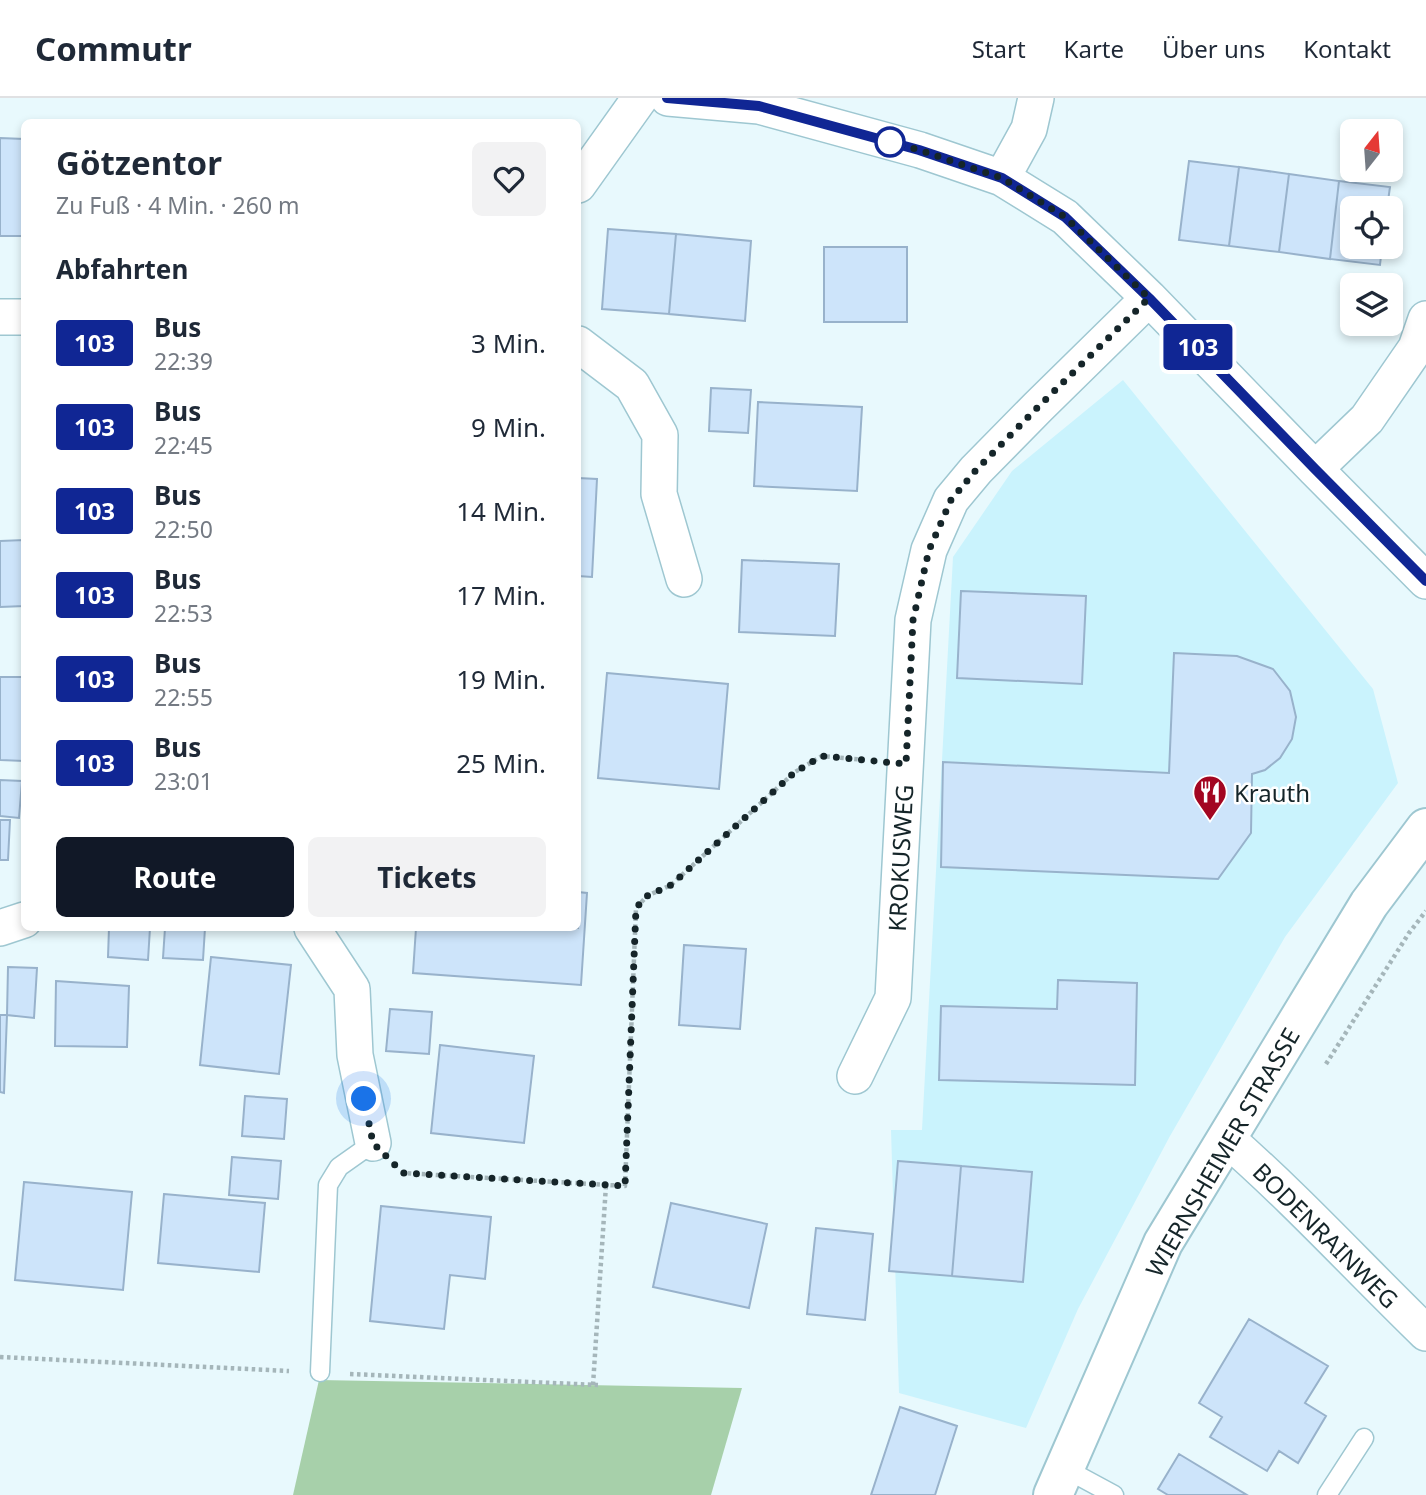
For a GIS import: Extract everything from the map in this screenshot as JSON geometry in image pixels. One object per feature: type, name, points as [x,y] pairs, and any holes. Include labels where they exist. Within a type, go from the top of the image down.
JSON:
[{"type":"main road","name":"WIERNSHEIMER STRASSE","points":[[1059,1482],[1163,1243],[1369,904],[1426,828]]},
{"type":"street","points":[[581,181],[640,98]]},
{"type":"street","points":[[667,98],[759,106],[919,150],[1002,178],[1065,217],[1149,298],[1426,581]]},
{"type":"street","points":[[1002,178],[1029,129],[1036,98]]},
{"type":"street","name":"KROKUSWEG","points":[[855,1076],[893,998],[913,620],[929,550],[951,500],[976,470],[1149,298]]},
{"type":"street","points":[[0,317],[21,317]]},
{"type":"street","points":[[1315,469],[1367,419],[1416,348],[1426,319]]},
{"type":"street","points":[[581,346],[632,385],[660,435],[659,494],[684,579]]},
{"type":"street","points":[[0,928],[21,921]]},
{"type":"street","points":[[314,931],[352,989],[355,1055],[373,1143]]},
{"type":"street","name":"BODENRAINWEG","points":[[1226,1138],[1322,1228],[1426,1333]]},
{"type":"lane","points":[[320,1372],[328,1185],[339,1167],[373,1143]]},
{"type":"lane","points":[[1327,1495],[1364,1438]]},
{"type":"lane","points":[[1059,1482],[1090,1480],[1114,1495]]},
{"type":"path","points":[[373,1143],[403,1173],[625,1186],[636,908],[647,896],[671,885],[795,772],[822,756],[906,764]]},
{"type":"path","points":[[1320,1074],[1409,933],[1426,911]]},
{"type":"path","points":[[593,1385],[606,1185]]},
{"type":"shaded area","points":[[1123,380],[1373,689],[1398,783],[1285,937],[1170,1136],[1078,1309],[1026,1428],[899,1393],[891,1130],[922,1130],[953,557],[1012,471]]},
{"type":"green space","points":[[319,1380],[742,1388],[711,1495],[293,1495]]},
{"type":"building","points":[[0,138],[21,139],[21,236],[0,236]]},
{"type":"building","points":[[1189,161],[1239,167],[1229,246],[1179,240]]},
{"type":"building","points":[[1239,167],[1289,174],[1279,252],[1229,246]]},
{"type":"building","points":[[1289,174],[1339,181],[1330,259],[1279,252]]},
{"type":"building","points":[[1339,181],[1390,187],[1389,196],[1340,196],[1340,259],[1381,259],[1380,265],[1330,259]]},
{"type":"building","points":[[608,229],[676,234],[669,314],[602,309]]},
{"type":"building","points":[[676,234],[751,241],[745,321],[669,314]]},
{"type":"building","points":[[824,247],[907,247],[907,322],[824,322]]},
{"type":"building","points":[[711,388],[751,390],[748,433],[709,431]]},
{"type":"building","points":[[758,402],[862,407],[857,491],[754,486]]},
{"type":"building","points":[[581,478],[597,479],[592,577],[581,576]]},
{"type":"building","points":[[21,540],[21,606],[0,607],[0,541]]},
{"type":"building","points":[[742,560],[839,564],[835,636],[739,632]]},
{"type":"building","points":[[961,591],[1086,596],[1082,684],[957,678]]},
{"type":"building","points":[[1174,653],[1237,656],[1273,669],[1290,691],[1296,717],[1292,739],[1280,758],[1265,770],[1252,774],[1251,833],[1218,879],[941,867],[943,762],[1169,773]]},
{"type":"building","points":[[607,673],[728,684],[719,789],[598,778]]},
{"type":"building","points":[[0,677],[21,677],[21,761],[0,760]]},
{"type":"building","points":[[0,780],[21,781],[19,818],[0,816]]},
{"type":"building","points":[[0,820],[10,820],[8,860],[0,860]]},
{"type":"building","points":[[581,892],[587,893],[581,985],[413,973],[416,931],[581,931]]},
{"type":"building","points":[[109,931],[150,931],[148,960],[108,957]]},
{"type":"building","points":[[165,931],[205,931],[203,960],[163,958]]},
{"type":"building","points":[[684,945],[746,949],[740,1029],[679,1025]]},
{"type":"building","points":[[211,957],[291,965],[279,1074],[200,1065]]},
{"type":"building","points":[[8,967],[37,968],[34,1018],[7,1015]]},
{"type":"building","points":[[1058,980],[1137,983],[1135,1085],[939,1080],[941,1006],[1057,1009]]},
{"type":"building","points":[[56,981],[129,986],[127,1047],[55,1046]]},
{"type":"building","points":[[390,1009],[432,1012],[429,1054],[386,1051]]},
{"type":"building","points":[[0,1015],[7,1015],[4,1093],[0,1092]]},
{"type":"building","points":[[440,1045],[534,1056],[524,1143],[431,1133]]},
{"type":"building","points":[[245,1096],[287,1099],[284,1139],[242,1136]]},
{"type":"building","points":[[232,1157],[281,1161],[278,1199],[229,1195]]},
{"type":"building","points":[[898,1161],[961,1166],[952,1276],[889,1271]]},
{"type":"building","points":[[961,1166],[1032,1172],[1023,1282],[952,1276]]},
{"type":"building","points":[[24,1182],[132,1192],[123,1290],[15,1280]]},
{"type":"building","points":[[164,1194],[265,1203],[259,1272],[158,1263]]},
{"type":"building","points":[[671,1203],[767,1224],[749,1308],[653,1287]]},
{"type":"building","points":[[381,1206],[491,1217],[485,1279],[450,1275],[444,1329],[370,1321]]},
{"type":"building","points":[[816,1228],[873,1234],[865,1320],[807,1314]]},
{"type":"building","points":[[1249,1319],[1328,1366],[1305,1403],[1326,1416],[1298,1463],[1279,1451],[1267,1471],[1210,1437],[1222,1417],[1199,1403]]},
{"type":"building","points":[[900,1407],[957,1426],[935,1495],[871,1495]]},
{"type":"building","points":[[1179,1454],[1247,1495],[1168,1495],[1158,1489]]},
{"type":"bus line","name":"103","points":[[667,98],[759,106],[919,150],[1002,178],[1065,217],[1149,298],[1426,581]]},
{"type":"place","name":"Krauth","points":[[1210,822]]},
{"type":"route","points":[[364,1099],[373,1143],[403,1173],[625,1186],[636,908],[647,896],[671,885],[795,772],[822,756],[906,764],[913,620],[929,550],[951,500],[976,470],[1149,298],[1065,217],[1002,178],[890,142]]}]
